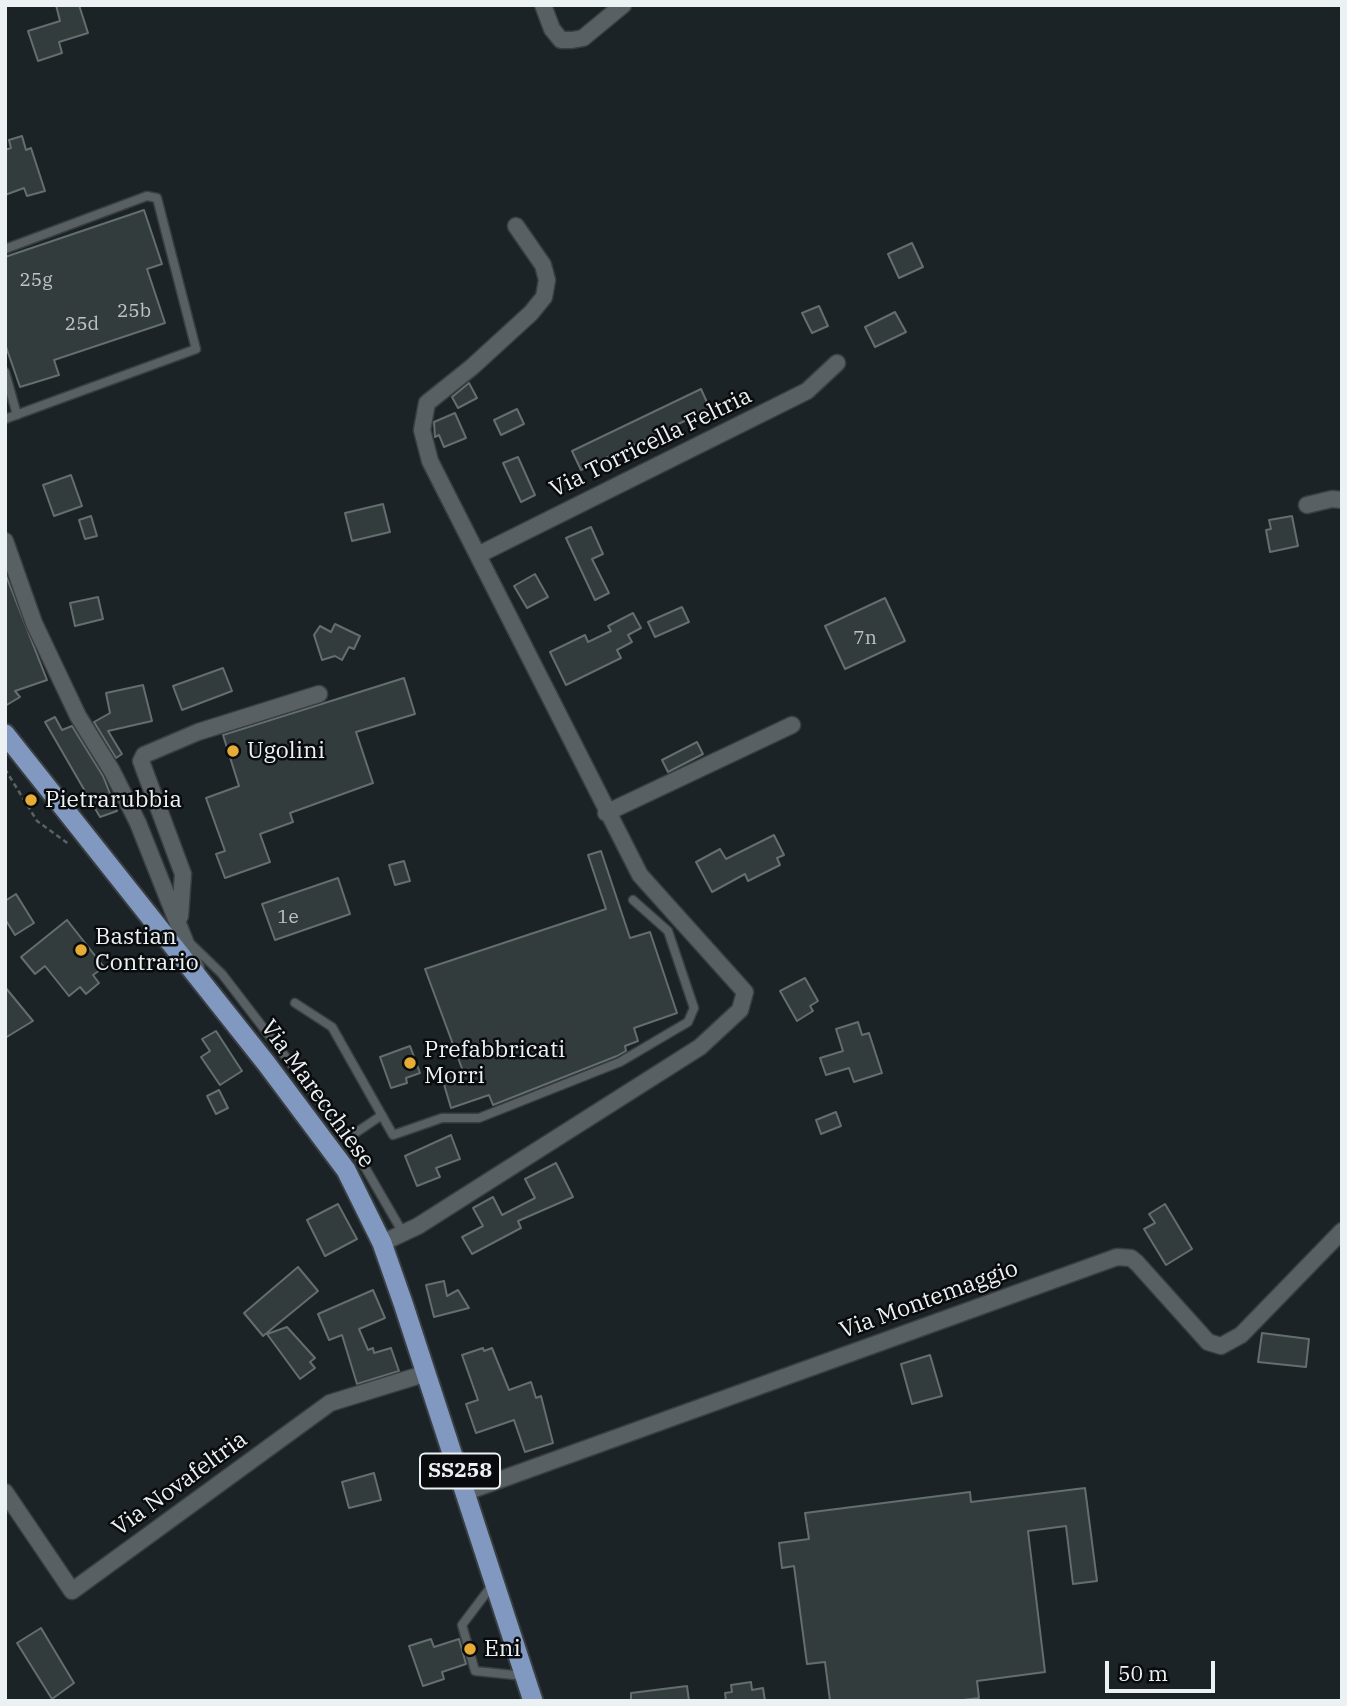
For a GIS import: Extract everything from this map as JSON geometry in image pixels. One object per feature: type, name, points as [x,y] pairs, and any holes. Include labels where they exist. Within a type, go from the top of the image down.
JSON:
[{"type":"main road","name":"Via Marecchiese","points":[[5,734],[200,978],[346,1170],[382,1243],[533,1701]]},
{"type":"street","points":[[543,5],[552,29],[561,40],[583,38],[622,5]]},
{"type":"street","points":[[382,1243],[403,1233],[701,1048],[740,1010],[744,992],[640,875],[606,813],[430,461],[422,430],[427,402],[472,367],[531,313],[544,297],[547,280],[543,265],[516,226]]},
{"type":"street","name":"Via Torricella Feltria","points":[[478,555],[807,391],[837,363]]},
{"type":"street","points":[[1307,505],[1332,499],[1342,500]]},
{"type":"street","points":[[5,541],[34,623],[78,716],[112,771],[138,823],[200,978]]},
{"type":"street","points":[[180,923],[183,874],[153,784],[141,761],[144,755],[196,732],[319,694]]},
{"type":"street","points":[[606,813],[792,724]]},
{"type":"street","name":"Via Montemaggio","points":[[466,1492],[1117,1257],[1131,1258],[1137,1263],[1208,1342],[1221,1346],[1241,1335],[1342,1231]]},
{"type":"street","name":"Via Novafeltria","points":[[5,1492],[72,1591],[330,1403],[427,1373]]},
{"type":"lane","points":[[5,249],[147,196],[157,198],[196,349],[5,419]]},
{"type":"lane","points":[[5,372],[17,415]]},
{"type":"lane","points":[[295,1003],[331,1027],[393,1135],[442,1118],[479,1118],[621,1062],[688,1022],[694,1008],[668,931],[633,900]]},
{"type":"lane","points":[[186,939],[222,974],[348,1138],[403,1233]]},
{"type":"lane","points":[[348,1138],[382,1115]]},
{"type":"lane","points":[[494,1582],[462,1625],[475,1671],[524,1676]]},
{"type":"path","points":[[5,769],[37,821],[77,851]]},
{"type":"building","points":[[56,5],[79,5],[88,33],[59,42],[62,53],[38,61],[28,31],[60,21]]},
{"type":"building","points":[[22,136],[26,150],[31,148],[45,191],[27,196],[24,188],[5,195],[5,150],[11,148],[9,140]]},
{"type":"building","points":[[144,210],[162,264],[147,269],[165,323],[54,360],[59,375],[20,387],[5,344],[5,257]]},
{"type":"building","points":[[912,243],[923,267],[899,278],[888,254]]},
{"type":"building","points":[[819,306],[828,326],[812,333],[802,313]]},
{"type":"building","points":[[895,312],[906,332],[875,347],[865,327]]},
{"type":"building","points":[[469,383],[477,398],[458,408],[452,397]]},
{"type":"building","points":[[701,389],[710,409],[581,470],[572,451]]},
{"type":"building","points":[[517,409],[524,424],[501,435],[494,420]]},
{"type":"building","points":[[455,413],[466,438],[444,447],[439,435],[435,437],[434,422]]},
{"type":"building","points":[[518,457],[535,495],[521,502],[503,463]]},
{"type":"building","points":[[71,475],[82,506],[54,516],[43,485]]},
{"type":"building","points":[[383,504],[390,532],[352,541],[345,513]]},
{"type":"building","points":[[91,516],[97,536],[85,539],[79,520]]},
{"type":"building","points":[[1292,516],[1298,546],[1270,552],[1266,530],[1271,529],[1269,520]]},
{"type":"building","points":[[591,527],[603,554],[592,559],[609,593],[595,600],[566,538]]},
{"type":"building","points":[[5,573],[47,680],[15,691],[20,697],[5,706]]},
{"type":"building","points":[[535,574],[548,597],[527,608],[514,586]]},
{"type":"building","points":[[98,597],[103,619],[75,626],[70,603]]},
{"type":"building","points":[[885,598],[905,641],[845,669],[825,626]]},
{"type":"building","points":[[682,607],[689,622],[655,637],[648,622]]},
{"type":"building","points":[[633,613],[641,628],[628,635],[632,642],[617,650],[621,658],[566,685],[550,652],[585,635],[588,642],[611,631],[608,626]]},
{"type":"building","points":[[335,624],[360,636],[354,649],[349,647],[342,660],[335,656],[322,660],[314,635],[320,626],[331,632]]},
{"type":"building","points":[[223,668],[232,691],[182,710],[173,686]]},
{"type":"building","points":[[404,678],[415,714],[356,732],[373,783],[290,813],[293,822],[260,834],[270,862],[225,878],[216,854],[225,851],[206,798],[239,786],[223,735]]},
{"type":"building","points":[[143,685],[152,721],[108,731],[122,754],[116,758],[94,722],[110,713],[106,693]]},
{"type":"building","points":[[55,717],[62,730],[72,726],[103,776],[117,811],[100,817],[45,722]]},
{"type":"building","points":[[697,742],[703,754],[668,772],[662,760]]},
{"type":"building","points":[[774,835],[784,855],[777,858],[780,865],[748,881],[745,874],[712,892],[696,862],[720,849],[726,859]]},
{"type":"building","points":[[601,851],[630,938],[650,932],[677,1013],[634,1028],[638,1041],[625,1046],[626,1051],[617,1056],[493,1105],[489,1095],[451,1108],[443,1081],[464,1074],[425,969],[606,909],[588,855]]},
{"type":"building","points":[[404,861],[410,881],[395,885],[389,865]]},
{"type":"building","points":[[338,878],[350,914],[275,940],[262,904]]},
{"type":"building","points":[[16,894],[34,923],[15,935],[5,919],[5,901]]},
{"type":"building","points":[[67,920],[104,967],[93,975],[99,983],[86,994],[80,987],[69,996],[45,966],[35,974],[21,957]]},
{"type":"building","points":[[805,978],[818,1001],[810,1006],[813,1011],[797,1021],[780,991]]},
{"type":"building","points":[[5,987],[33,1021],[5,1038]]},
{"type":"building","points":[[858,1022],[862,1035],[869,1033],[882,1073],[854,1082],[849,1068],[826,1075],[820,1058],[843,1051],[836,1029]]},
{"type":"building","points":[[216,1031],[242,1071],[220,1085],[201,1057],[210,1051],[202,1039]]},
{"type":"building","points":[[410,1046],[420,1073],[406,1078],[407,1083],[391,1088],[380,1057]]},
{"type":"building","points":[[219,1090],[228,1108],[216,1114],[207,1096]]},
{"type":"building","points":[[836,1112],[841,1126],[821,1134],[816,1120]]},
{"type":"building","points":[[451,1135],[460,1159],[436,1168],[440,1177],[417,1186],[405,1156]]},
{"type":"building","points":[[556,1163],[573,1197],[518,1221],[521,1228],[472,1254],[462,1237],[483,1226],[473,1208],[493,1197],[502,1215],[535,1198],[525,1179]]},
{"type":"building","points":[[338,1204],[357,1239],[325,1256],[307,1220]]},
{"type":"building","points":[[1165,1204],[1192,1249],[1166,1265],[1144,1229],[1155,1223],[1149,1214]]},
{"type":"building","points":[[298,1267],[318,1291],[263,1336],[244,1313]]},
{"type":"building","points":[[444,1281],[447,1296],[458,1290],[469,1308],[434,1317],[426,1285]]},
{"type":"building","points":[[373,1290],[385,1318],[359,1329],[368,1350],[373,1348],[374,1353],[391,1348],[399,1371],[357,1384],[342,1335],[329,1340],[318,1314]]},
{"type":"building","points":[[287,1327],[315,1358],[310,1362],[315,1368],[300,1379],[267,1334]]},
{"type":"building","points":[[1262,1333],[1309,1339],[1306,1367],[1258,1362]]},
{"type":"building","points":[[483,1348],[484,1351],[492,1348],[509,1390],[531,1382],[536,1398],[541,1396],[553,1443],[525,1452],[514,1420],[476,1433],[466,1404],[478,1400],[462,1355]]},
{"type":"building","points":[[930,1355],[942,1396],[912,1404],[901,1364]]},
{"type":"building","points":[[374,1473],[381,1500],[349,1508],[342,1482]]},
{"type":"building","points":[[1085,1488],[1097,1581],[1073,1584],[1066,1526],[1028,1531],[1045,1672],[977,1681],[979,1698],[955,1701],[830,1701],[825,1662],[807,1664],[794,1566],[782,1568],[779,1543],[809,1539],[805,1513],[970,1492],[971,1502]]},
{"type":"building","points":[[41,1628],[74,1683],[52,1699],[17,1643]]},
{"type":"building","points":[[431,1639],[434,1647],[459,1639],[466,1664],[442,1672],[444,1679],[423,1686],[409,1646]]},
{"type":"building","points":[[751,1682],[752,1690],[763,1688],[765,1701],[726,1701],[725,1693],[732,1692],[731,1685]]},
{"type":"building","points":[[687,1686],[689,1701],[631,1701],[631,1693]]},
{"type":"place","name":"Ugolini","points":[[233,751]]},
{"type":"place","name":"Pietrarubbia","points":[[31,800]]},
{"type":"place","name":"Bastian Contrario","points":[[81,950]]},
{"type":"place","name":"Prefabbricati Morri","points":[[410,1063]]},
{"type":"place","name":"Eni","points":[[470,1649]]}]
